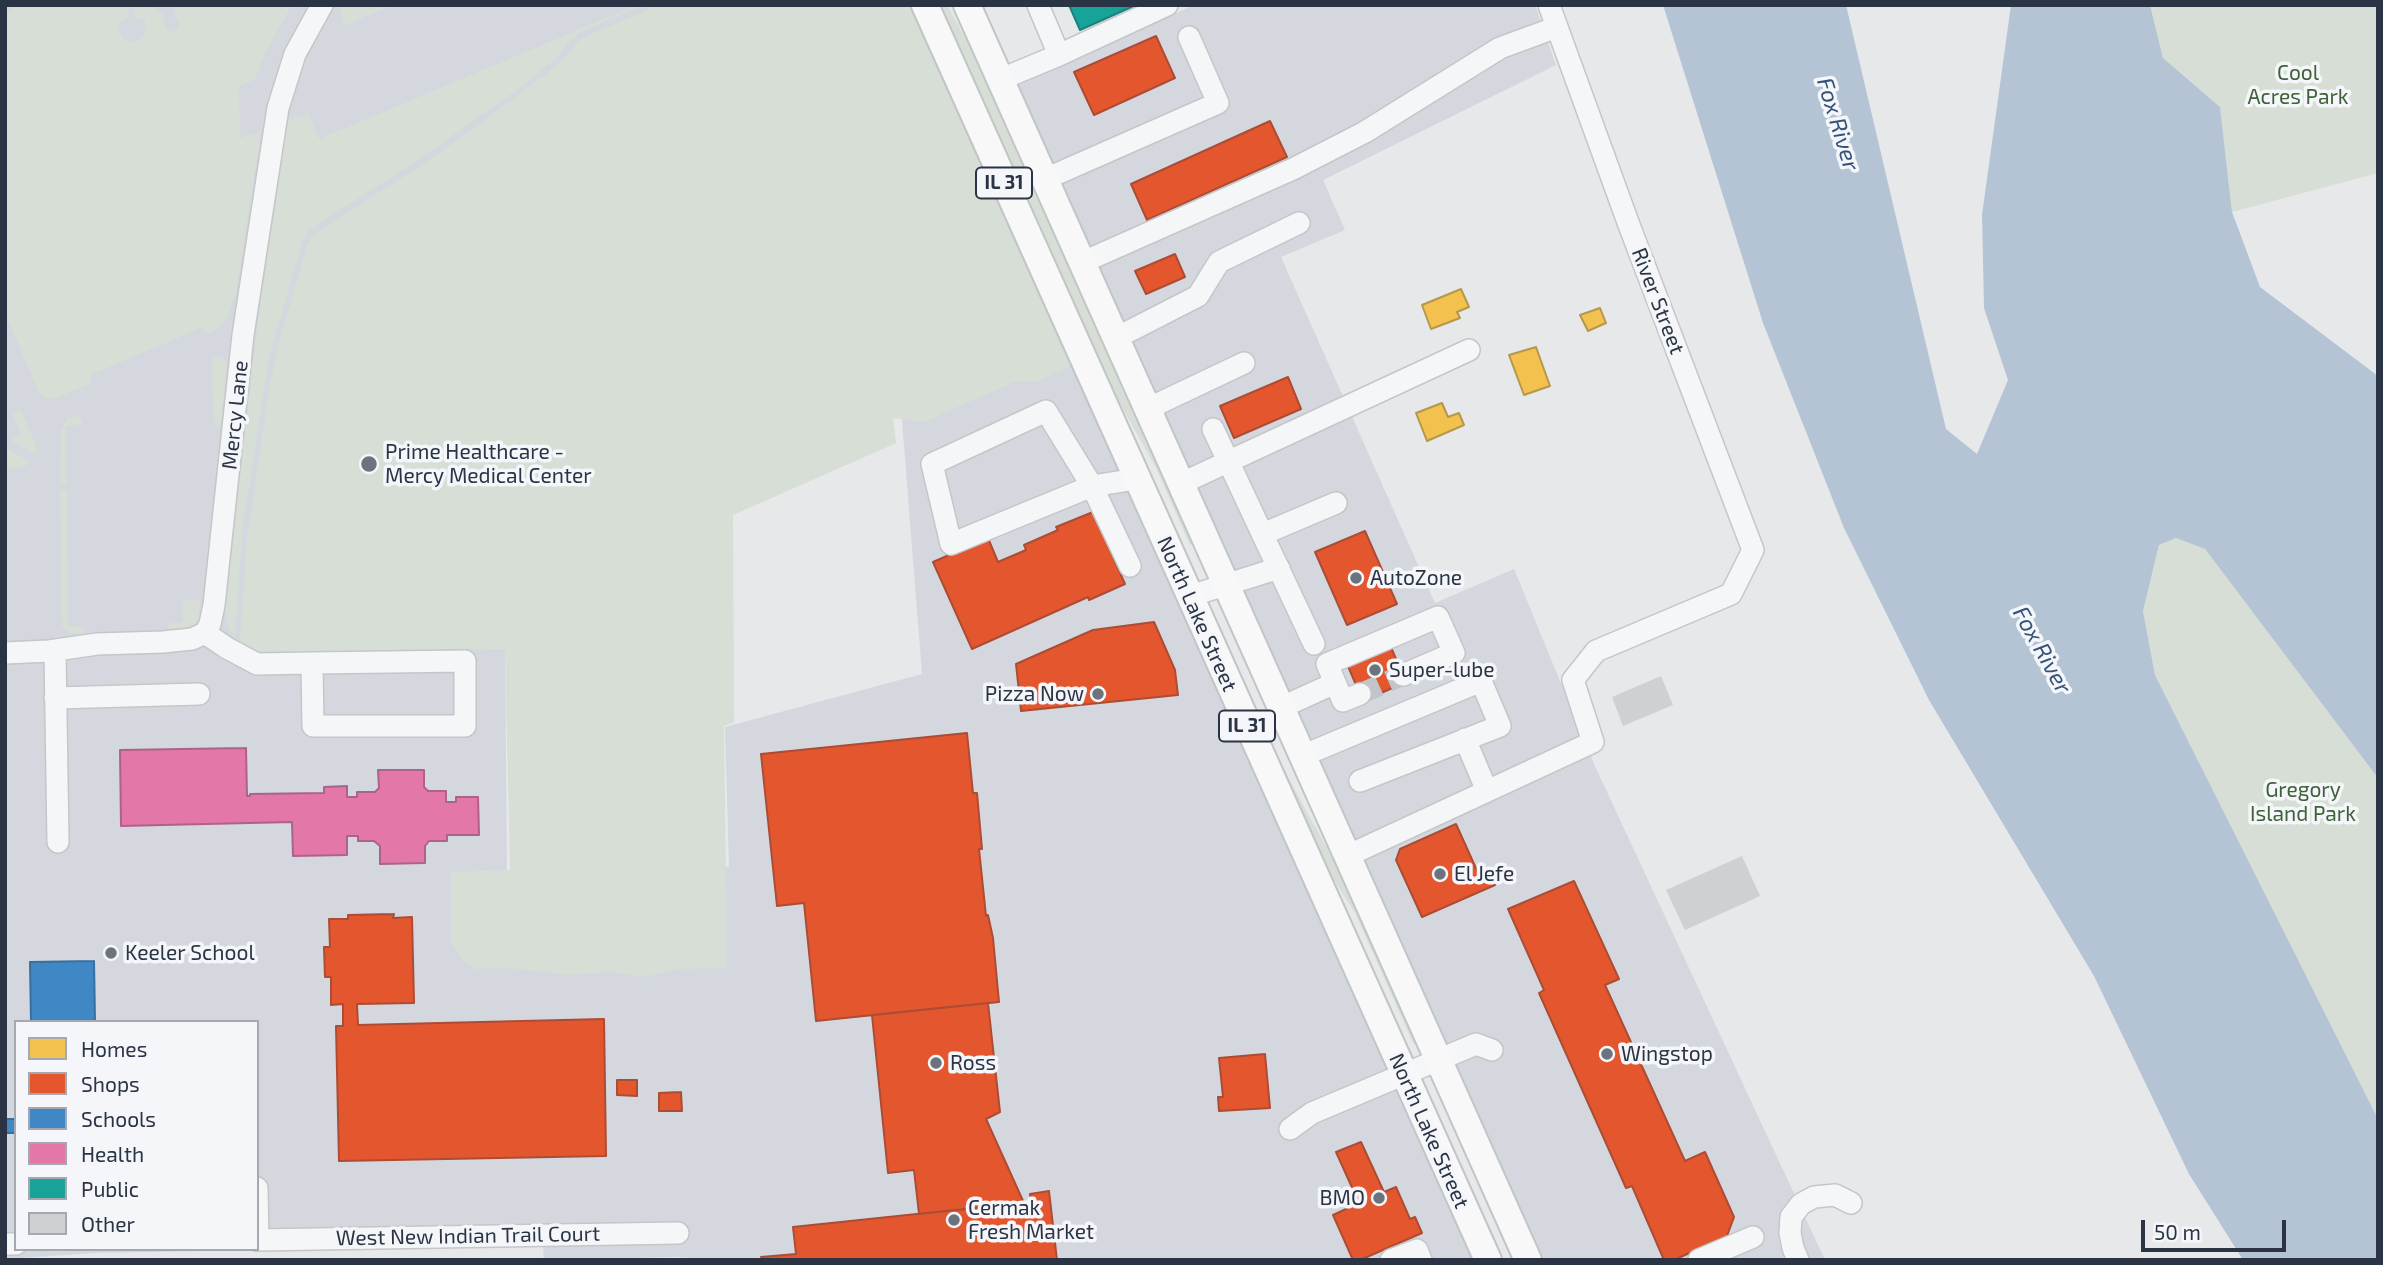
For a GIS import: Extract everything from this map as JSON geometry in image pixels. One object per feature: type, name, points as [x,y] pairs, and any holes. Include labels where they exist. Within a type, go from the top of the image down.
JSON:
[{"type":"main road","name":"North Lake Street","points":[[925,5],[1488,1260]]},
{"type":"main road","name":"North Lake Street","points":[[967,5],[1528,1260]]},
{"type":"street","name":"Mercy Lane","points":[[205,632],[210,624],[214,605],[243,335],[278,108],[295,54],[323,5]]},
{"type":"street","points":[[1038,5],[1059,55]]},
{"type":"street","points":[[999,80],[1167,5]]},
{"type":"street","name":"River Street","points":[[1487,791],[1593,742],[1573,680],[1596,651],[1731,594],[1754,550],[1633,237],[1549,5]]},
{"type":"street","points":[[1082,263],[1293,169],[1365,132],[1500,48],[1557,27]]},
{"type":"street","points":[[1043,180],[1218,103],[1189,37]]},
{"type":"street","points":[[1116,338],[1198,296],[1219,261],[1299,223]]},
{"type":"street","points":[[1180,484],[1469,350]]},
{"type":"street","points":[[1147,409],[1244,363]]},
{"type":"street","points":[[1130,566],[1092,486],[1046,411],[933,464],[951,544],[1092,486],[1136,479]]},
{"type":"street","points":[[1213,429],[1314,644]]},
{"type":"street","points":[[1263,534],[1336,503]]},
{"type":"street","points":[[1190,596],[1279,568]]},
{"type":"street","points":[[1280,708],[1347,688],[1327,664],[1438,617],[1454,653],[1401,670]]},
{"type":"street","points":[[5,653],[55,650],[97,643],[183,640],[192,639],[205,632],[257,664],[312,663],[465,661],[465,726],[313,726],[312,663]]},
{"type":"street","points":[[55,650],[58,842]]},
{"type":"street","points":[[1302,756],[1481,681],[1500,726],[1360,780]]},
{"type":"street","points":[[55,698],[199,694]]},
{"type":"street","points":[[1347,856],[1487,791],[1465,739]]},
{"type":"street","points":[[1290,1129],[1312,1113],[1476,1044],[1492,1050]]},
{"type":"street","points":[[1798,1260],[1790,1233],[1791,1217],[1801,1204],[1814,1197],[1835,1195],[1851,1203]]},
{"type":"street","name":"West New Indian Trail Court","points":[[259,1240],[678,1233]]},
{"type":"street","points":[[1699,1260],[1753,1237]]},
{"type":"street","points":[[1391,1260],[1417,1250],[1421,1260]]},
{"type":"shaded area","points":[[5,5],[913,5],[1473,1260],[734,1260],[676,1257],[544,1260],[543,1245],[259,1250],[259,1020],[14,1020],[14,1251],[206,1251],[94,1253],[5,1259]],"holes":[[[900,395],[922,674],[725,727],[729,867],[507,872],[505,649],[566,533]]]},
{"type":"shaded area","points":[[1194,5],[1535,5],[1556,65],[1323,180],[1345,230],[1281,257],[1435,603],[1514,569],[1594,764],[1825,1260],[1541,1260],[1014,87]]},
{"type":"green space","points":[[21,5],[127,5],[129,18],[121,21],[118,28],[125,40],[130,42],[139,40],[146,33],[145,20],[135,18],[132,6],[156,8],[163,15],[166,28],[173,32],[179,24],[173,10],[179,6],[292,5],[265,53],[255,80],[239,86],[240,138],[261,131],[236,293],[228,317],[219,328],[206,335],[203,327],[90,375],[92,383],[54,399],[45,398],[39,393],[5,313],[5,12]]},
{"type":"green space","points":[[393,5],[346,25],[339,6]]},
{"type":"green space","points":[[637,5],[643,5],[581,32],[558,57],[524,85],[415,162],[321,222],[309,231],[303,240],[269,358],[242,533],[235,639],[229,628],[225,609],[256,335],[287,123],[308,113],[319,139]]},
{"type":"green space","points":[[659,5],[916,5],[1073,365],[1038,381],[1014,382],[924,422],[893,418],[896,443],[733,515],[734,722],[724,726],[727,968],[680,969],[644,977],[608,972],[570,975],[507,968],[474,969],[463,960],[451,943],[451,872],[510,870],[505,649],[262,653],[247,649],[240,642],[247,540],[270,384],[279,342],[312,235],[425,163],[477,126],[560,63],[578,41]]},
{"type":"green space","points":[[938,5],[947,5],[971,48],[1194,543],[1190,545],[1156,468],[1094,357]]},
{"type":"green space","name":"Cool Acres Park","points":[[2150,5],[2378,5],[2378,173],[2232,212],[2220,107],[2163,58]]},
{"type":"green space","points":[[219,356],[227,361],[221,423],[217,428],[214,422],[211,363],[214,357]]},
{"type":"green space","points":[[21,410],[35,443],[36,455],[9,440],[21,434],[12,413]]},
{"type":"green space","points":[[78,416],[82,424],[66,426],[66,484],[60,484],[61,429],[68,418]]},
{"type":"green space","points":[[5,447],[30,462],[24,467],[5,469]]},
{"type":"green space","points":[[60,490],[67,490],[68,626],[83,627],[85,631],[81,634],[69,633],[62,626]]},
{"type":"green space","name":"Gregory Island Park","points":[[2176,538],[2205,549],[2378,778],[2378,1119],[2155,675],[2143,611],[2159,545]]},
{"type":"green space","points":[[183,599],[200,600],[199,620],[188,629],[170,630],[170,623],[183,623]]},
{"type":"green space","points":[[1217,622],[1284,770],[1350,890],[1418,1042],[1414,1045],[1355,913],[1318,855],[1214,623]]},
{"type":"water","name":"Fox River","points":[[1663,5],[1846,5],[1946,429],[1977,454],[2008,380],[1984,308],[1982,215],[2011,5],[2150,5],[2163,58],[2220,107],[2232,212],[2260,287],[2378,376],[2378,778],[2205,549],[2176,538],[2159,545],[2143,611],[2155,675],[2378,1119],[2378,1260],[2243,1260],[2189,1174],[2094,976],[1929,700],[1844,528],[1763,323]]},
{"type":"building: Homes","points":[[1461,289],[1469,307],[1457,312],[1460,318],[1431,329],[1422,305]]},
{"type":"building: Homes","points":[[1600,308],[1606,323],[1588,331],[1580,315]]},
{"type":"building: Homes","points":[[1536,347],[1550,386],[1524,395],[1509,355]]},
{"type":"building: Homes","points":[[1442,403],[1448,417],[1459,413],[1464,425],[1427,441],[1416,413]]},
{"type":"building: Shops","points":[[1156,36],[1175,78],[1094,115],[1074,72]]},
{"type":"building: Shops","points":[[1270,121],[1287,157],[1147,220],[1131,184]]},
{"type":"building: Shops","points":[[1175,254],[1185,277],[1146,294],[1135,271]]},
{"type":"building: Shops","points":[[1288,377],[1301,409],[1234,438],[1220,406]]},
{"type":"building: Shops","points":[[1093,512],[1125,584],[1089,600],[1088,597],[972,649],[933,562],[988,538],[998,562],[1026,550],[1024,545],[1058,530],[1056,527]]},
{"type":"building: Shops","name":"AutoZone","points":[[1365,531],[1397,604],[1347,625],[1315,552]]},
{"type":"building: Shops","points":[[1154,622],[1175,670],[1178,695],[1021,711],[1016,664],[1093,630]]},
{"type":"building: Shops","name":"Super-lube","points":[[1390,645],[1406,682],[1363,701],[1347,664]]},
{"type":"building: Shops","points":[[967,733],[973,793],[977,793],[986,916],[988,915],[993,938],[999,1002],[816,1021],[804,903],[777,906],[761,754]]},
{"type":"building: Shops","points":[[1456,824],[1479,875],[1489,871],[1495,885],[1422,917],[1396,860],[1400,849]]},
{"type":"building: Shops","points":[[1574,881],[1619,979],[1605,985],[1685,1161],[1705,1152],[1734,1217],[1727,1236],[1674,1260],[1664,1260],[1632,1186],[1626,1188],[1539,993],[1544,990],[1508,909]]},
{"type":"building: Shops","points":[[394,914],[393,918],[412,917],[414,1003],[357,1004],[358,1025],[604,1019],[606,1156],[339,1161],[336,1026],[343,1026],[343,1004],[331,1005],[331,977],[325,977],[324,947],[330,947],[329,919],[348,919],[348,915]]},
{"type":"building: Shops","name":"Ross","points":[[988,1003],[1000,1112],[986,1119],[1024,1203],[919,1214],[914,1170],[888,1173],[872,1015]]},
{"type":"building: Shops","points":[[1265,1054],[1270,1108],[1219,1111],[1218,1097],[1223,1097],[1219,1058]]},
{"type":"building: Shops","points":[[617,1080],[637,1080],[637,1096],[617,1095]]},
{"type":"building: Shops","points":[[681,1092],[682,1111],[659,1111],[659,1093]]},
{"type":"building: Shops","name":"BMO","points":[[1361,1142],[1384,1192],[1396,1187],[1410,1219],[1415,1217],[1422,1233],[1360,1260],[1353,1260],[1333,1215],[1359,1203],[1336,1152]]},
{"type":"building: Shops","name":"Cermak Fresh Market","points":[[1049,1191],[1057,1260],[762,1260],[761,1257],[796,1254],[793,1227],[1031,1202],[1030,1194]]},
{"type":"building: Schools","points":[[94,961],[95,1020],[31,1020],[30,962]]},
{"type":"building: Schools","points":[[5,1119],[14,1119],[14,1133],[5,1133]]},
{"type":"building: Health","points":[[246,748],[247,796],[324,793],[324,787],[347,786],[347,797],[357,797],[357,792],[375,792],[379,788],[378,770],[424,770],[424,787],[428,791],[446,791],[446,802],[456,802],[456,797],[478,797],[479,835],[447,835],[447,841],[429,841],[425,846],[425,863],[380,864],[380,846],[374,841],[358,841],[358,836],[347,836],[347,855],[293,856],[292,822],[121,826],[120,750]]},
{"type":"building: Public","points":[[1069,5],[1136,5],[1080,30]]},
{"type":"building: Other","points":[[1661,676],[1673,705],[1623,726],[1612,697]]},
{"type":"building: Other","points":[[1742,856],[1760,896],[1685,930],[1666,890]]},
{"type":"tunnel","points":[[1360,694],[1403,675]]},
{"type":"place","name":"Prime Healthcare - Mercy Medical Center","points":[[369,464]]},
{"type":"place","name":"AutoZone","points":[[1356,578]]},
{"type":"place","name":"Super-lube","points":[[1375,670]]},
{"type":"place","name":"Pizza Now","points":[[1098,694]]},
{"type":"place","name":"El Jefe","points":[[1440,874]]},
{"type":"place","name":"Keeler School","points":[[111,953]]},
{"type":"place","name":"Wingstop","points":[[1607,1054]]},
{"type":"place","name":"Ross","points":[[936,1063]]},
{"type":"place","name":"BMO","points":[[1379,1198]]},
{"type":"place","name":"Cermak Fresh Market","points":[[954,1220]]}]
